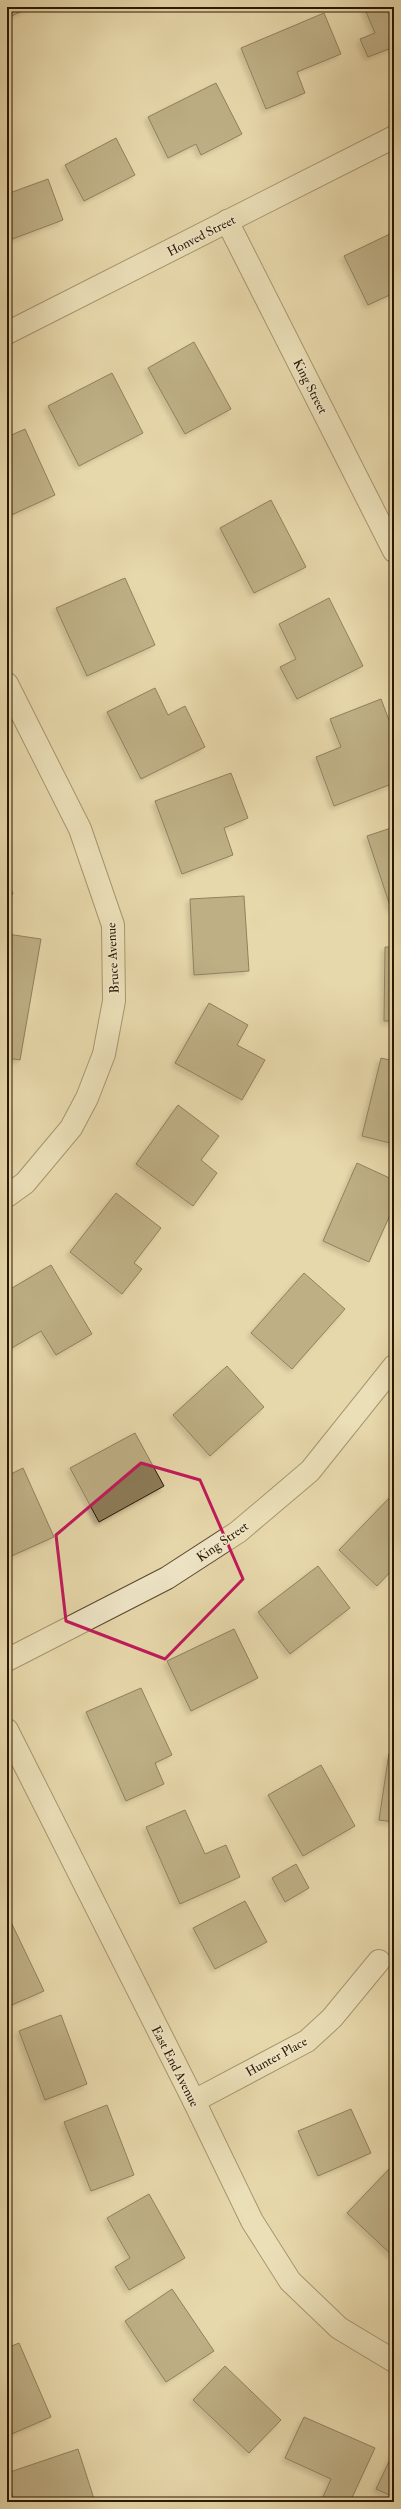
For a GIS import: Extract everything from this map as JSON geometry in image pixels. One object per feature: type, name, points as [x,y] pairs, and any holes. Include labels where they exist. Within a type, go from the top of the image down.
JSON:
[{"type":"street","name":"Honved Street","points":[[7,333],[394,137]]},
{"type":"street","name":"King Street","points":[[227,222],[394,551]]},
{"type":"street","name":"Bruce Avenue","points":[[7,684],[80,830],[113,925],[114,1001],[104,1054],[87,1098],[71,1128],[24,1183],[7,1196]]},
{"type":"street","name":"King Street","points":[[7,1660],[167,1578],[238,1532],[310,1471],[394,1366]]},
{"type":"street","name":"East End Avenue","points":[[7,1730],[194,2101],[252,2221],[290,2281],[339,2328],[394,2361]]},
{"type":"street","name":"Hunter Place","points":[[194,2101],[306,2041],[332,2018],[379,1961]]},
{"type":"highlighted area","points":[[141,1463],[200,1480],[243,1579],[165,1659],[66,1621],[56,1535]]},
{"type":"building","points":[[7,7],[31,7],[7,18]]},
{"type":"building","points":[[364,7],[394,7],[394,47],[368,57],[360,39],[375,33]]},
{"type":"building","points":[[324,13],[341,54],[297,72],[305,93],[266,109],[241,48]]},
{"type":"building","points":[[216,83],[242,134],[201,155],[196,144],[168,158],[148,117]]},
{"type":"building","points":[[116,138],[135,175],[84,201],[65,165]]},
{"type":"building","points":[[48,179],[63,220],[7,241],[7,194]]},
{"type":"building","points":[[394,232],[394,293],[368,305],[344,256]]},
{"type":"building","points":[[194,342],[231,409],[185,434],[148,368]]},
{"type":"building","points":[[112,373],[143,433],[79,466],[48,406]]},
{"type":"building","points":[[25,429],[55,495],[7,517],[7,437]]},
{"type":"building","points":[[271,500],[306,567],[254,593],[220,528]]},
{"type":"building","points":[[125,578],[155,645],[87,676],[56,608]]},
{"type":"building","points":[[329,598],[363,666],[297,699],[280,667],[296,659],[279,624]]},
{"type":"building","points":[[155,688],[168,715],[185,706],[205,747],[141,779],[107,712]]},
{"type":"building","points":[[381,699],[394,733],[394,783],[334,806],[316,757],[341,747],[330,719]]},
{"type":"building","points":[[231,773],[248,818],[224,828],[233,855],[182,874],[155,801]]},
{"type":"building","points":[[394,827],[394,908],[391,909],[367,836]]},
{"type":"building","points":[[7,881],[13,894],[7,897]]},
{"type":"building","points":[[244,896],[249,971],[194,975],[190,899]]},
{"type":"building","points":[[7,934],[41,939],[20,1060],[7,1058]]},
{"type":"building","points":[[385,947],[394,947],[394,1021],[384,1021]]},
{"type":"building","points":[[209,1003],[248,1025],[237,1045],[265,1060],[242,1100],[175,1063]]},
{"type":"building","points":[[381,1058],[394,1061],[394,1144],[362,1136]]},
{"type":"building","points":[[178,1105],[219,1136],[201,1160],[217,1173],[193,1206],[136,1164]]},
{"type":"building","points":[[357,1163],[394,1180],[394,1206],[369,1262],[323,1241]]},
{"type":"building","points":[[116,1193],[161,1228],[134,1263],[142,1269],[122,1294],[70,1252]]},
{"type":"building","points":[[51,1265],[92,1334],[56,1355],[41,1331],[10,1349],[7,1344],[7,1291]]},
{"type":"building","points":[[304,1273],[345,1309],[292,1369],[251,1333]]},
{"type":"building","points":[[227,1366],[264,1407],[210,1456],[173,1415]]},
{"type":"building","points":[[135,1433],[164,1486],[99,1522],[70,1468]]},
{"type":"building","points":[[23,1468],[54,1537],[7,1558],[7,1476]]},
{"type":"building","points":[[394,1493],[394,1568],[377,1586],[339,1550]]},
{"type":"building","points":[[318,1566],[350,1608],[290,1654],[258,1612]]},
{"type":"building","points":[[234,1629],[258,1678],[191,1711],[167,1661]]},
{"type":"building","points":[[141,1688],[172,1755],[155,1763],[164,1784],[126,1801],[86,1712]]},
{"type":"building","points":[[389,1753],[394,1754],[394,1822],[379,1820]]},
{"type":"building","points":[[321,1765],[355,1826],[303,1856],[268,1795]]},
{"type":"building","points":[[185,1810],[205,1854],[226,1845],[240,1877],[180,1904],[146,1827]]},
{"type":"building","points":[[296,1864],[309,1888],[285,1902],[272,1878]]},
{"type":"building","points":[[245,1901],[267,1942],[215,1969],[193,1928]]},
{"type":"building","points":[[10,1920],[44,1991],[7,2007],[7,1921]]},
{"type":"building","points":[[61,2015],[87,2084],[45,2100],[19,2031]]},
{"type":"building","points":[[107,2105],[134,2175],[91,2191],[64,2122]]},
{"type":"building","points":[[351,2109],[371,2153],[318,2176],[298,2131]]},
{"type":"building","points":[[392,2166],[394,2168],[394,2257],[347,2213]]},
{"type":"building","points":[[149,2194],[185,2258],[129,2290],[115,2267],[130,2258],[107,2218]]},
{"type":"building","points":[[172,2289],[214,2351],[166,2382],[125,2321]]},
{"type":"building","points":[[19,2343],[51,2417],[7,2436],[7,2348]]},
{"type":"building","points":[[225,2366],[281,2420],[249,2453],[193,2400]]},
{"type":"building","points":[[304,2417],[375,2448],[350,2502],[336,2502],[323,2497],[331,2479],[285,2458]]},
{"type":"building","points":[[78,2449],[95,2502],[14,2502],[7,2473]]},
{"type":"building","points":[[394,2451],[394,2497],[376,2489]]}]
